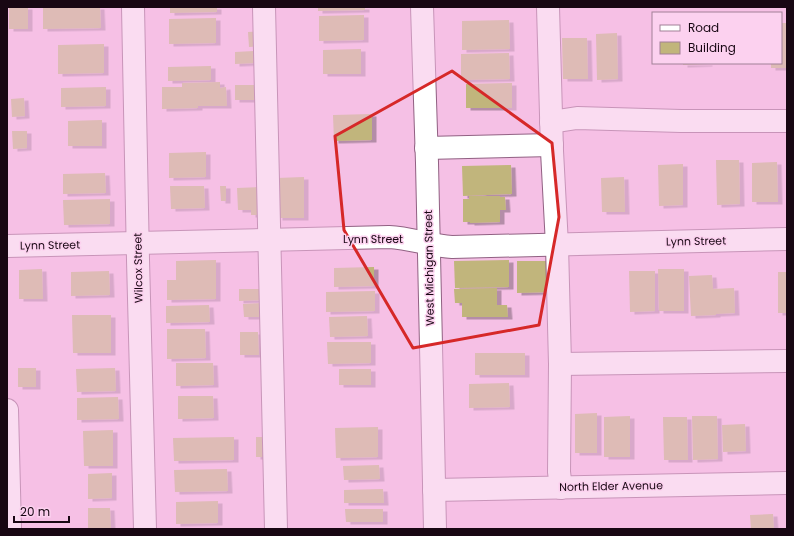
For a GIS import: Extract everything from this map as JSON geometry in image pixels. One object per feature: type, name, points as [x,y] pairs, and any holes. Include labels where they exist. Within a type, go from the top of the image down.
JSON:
[{"type":"street","name":"Wilcox Street","points":[[133,7],[144,529]]},
{"type":"street","points":[[264,7],[276,529]]},
{"type":"street","name":"West Michigan Street","points":[[422,7],[435,529]]},
{"type":"street","points":[[548,7],[551,122],[557,244],[560,364],[559,472],[561,488]]},
{"type":"street","points":[[551,122],[577,118],[681,121],[787,120]]},
{"type":"street","points":[[426,148],[552,145]]},
{"type":"street","name":"Lynn Street","points":[[7,246],[389,237],[407,238],[437,246],[452,247],[787,239]]},
{"type":"street","points":[[560,364],[787,361]]},
{"type":"street","points":[[7,410],[10,529]]},
{"type":"street","name":"North Elder Avenue","points":[[434,490],[787,482]]},
{"type":"highlighted area","points":[[452,71],[552,143],[559,217],[539,325],[413,348],[344,230],[335,136]]},
{"type":"building","points":[[9,7],[28,7],[28,29],[9,29]]},
{"type":"building","points":[[43,7],[100,7],[101,28],[43,29]]},
{"type":"building","points":[[170,7],[217,7],[217,12],[170,13]]},
{"type":"building","points":[[318,7],[365,7],[365,10],[318,11]]},
{"type":"building","points":[[364,15],[364,40],[319,41],[319,16]]},
{"type":"building","points":[[216,18],[216,43],[169,44],[169,19]]},
{"type":"building","points":[[509,20],[510,49],[462,50],[462,21]]},
{"type":"building","points":[[782,23],[787,23],[787,68],[771,68],[771,64],[782,64]]},
{"type":"building","points":[[263,31],[263,46],[249,47],[248,32]]},
{"type":"building","points":[[617,33],[618,79],[597,80],[596,34]]},
{"type":"building","points":[[562,38],[587,38],[588,79],[563,79]]},
{"type":"building","points":[[104,44],[104,73],[58,74],[58,45]]},
{"type":"building","points":[[361,49],[361,74],[323,74],[323,50]]},
{"type":"building","points":[[254,51],[255,63],[235,64],[235,52]]},
{"type":"building","points":[[509,53],[510,79],[461,80],[461,54]]},
{"type":"building","points":[[683,64],[708,64],[683,65]]},
{"type":"building","points":[[211,66],[211,80],[168,81],[168,67]]},
{"type":"building","points":[[220,82],[220,88],[226,87],[227,106],[198,106],[198,108],[162,109],[162,87],[182,87],[182,83]]},
{"type":"building","points":[[512,83],[512,108],[466,108],[466,84]]},
{"type":"building","points":[[235,85],[260,85],[260,100],[235,100]]},
{"type":"building","points":[[106,87],[106,106],[61,107],[61,88]]},
{"type":"building","points":[[24,98],[25,116],[12,117],[11,99]]},
{"type":"building","points":[[372,114],[372,140],[334,141],[333,115]]},
{"type":"building","points":[[102,120],[102,146],[68,146],[68,121]]},
{"type":"building","points":[[12,131],[27,131],[27,148],[13,149]]},
{"type":"building","points":[[206,152],[206,177],[169,178],[169,153]]},
{"type":"building","points":[[716,160],[739,160],[740,204],[717,205]]},
{"type":"building","points":[[777,162],[778,202],[752,202],[752,163]]},
{"type":"building","points":[[683,164],[683,205],[659,206],[658,165]]},
{"type":"building","points":[[511,165],[512,194],[463,196],[462,166]]},
{"type":"building","points":[[105,173],[106,193],[63,194],[63,174]]},
{"type":"building","points":[[304,177],[304,218],[278,218],[277,178]]},
{"type":"building","points":[[624,177],[625,212],[602,212],[601,178]]},
{"type":"building","points":[[170,186],[204,186],[205,208],[171,209]]},
{"type":"building","points":[[220,186],[226,186],[226,201],[221,201]]},
{"type":"building","points":[[260,187],[262,215],[251,215],[251,210],[238,210],[237,188]]},
{"type":"building","points":[[469,196],[505,197],[506,210],[500,210],[500,222],[463,222],[463,199],[469,199]]},
{"type":"building","points":[[110,199],[110,224],[64,225],[63,200]]},
{"type":"building","points":[[216,260],[216,299],[167,300],[167,280],[176,280],[176,261]]},
{"type":"building","points":[[509,260],[509,287],[455,288],[454,261]]},
{"type":"building","points":[[517,261],[554,261],[555,292],[517,293]]},
{"type":"building","points":[[374,267],[374,286],[334,287],[334,268]]},
{"type":"building","points":[[42,269],[43,299],[19,299],[19,270]]},
{"type":"building","points":[[658,269],[684,269],[684,311],[659,311]]},
{"type":"building","points":[[109,271],[110,295],[71,296],[71,272]]},
{"type":"building","points":[[629,271],[655,271],[655,311],[630,312]]},
{"type":"building","points":[[778,272],[787,272],[787,313],[778,313]]},
{"type":"building","points":[[712,275],[713,289],[734,288],[735,313],[691,316],[689,276]]},
{"type":"building","points":[[497,288],[497,305],[507,305],[508,317],[462,317],[462,303],[455,303],[454,289]]},
{"type":"building","points":[[239,289],[263,289],[263,300],[239,301]]},
{"type":"building","points":[[375,291],[375,311],[326,312],[326,292]]},
{"type":"building","points":[[262,303],[262,317],[244,317],[243,304]]},
{"type":"building","points":[[209,305],[210,322],[166,323],[166,306]]},
{"type":"building","points":[[72,315],[111,315],[111,353],[73,353]]},
{"type":"building","points":[[367,316],[368,336],[330,337],[329,317]]},
{"type":"building","points":[[167,329],[205,329],[206,358],[167,359]]},
{"type":"building","points":[[240,332],[258,332],[259,355],[240,355]]},
{"type":"building","points":[[327,342],[371,342],[371,363],[328,364]]},
{"type":"building","points":[[475,353],[525,353],[525,375],[475,375]]},
{"type":"building","points":[[176,363],[213,363],[214,385],[176,386]]},
{"type":"building","points":[[18,368],[36,368],[36,387],[18,387]]},
{"type":"building","points":[[115,368],[116,391],[77,392],[76,369]]},
{"type":"building","points":[[339,369],[371,369],[371,385],[339,385]]},
{"type":"building","points":[[509,383],[510,407],[469,408],[469,384]]},
{"type":"building","points":[[178,396],[213,396],[214,418],[178,419]]},
{"type":"building","points":[[118,397],[119,419],[77,420],[77,398]]},
{"type":"building","points":[[597,413],[597,453],[575,453],[575,414]]},
{"type":"building","points":[[630,416],[630,457],[604,457],[604,417]]},
{"type":"building","points":[[692,416],[717,416],[718,459],[693,460]]},
{"type":"building","points":[[663,417],[687,417],[688,460],[664,460]]},
{"type":"building","points":[[745,424],[746,451],[723,452],[722,425]]},
{"type":"building","points":[[378,427],[378,457],[336,458],[335,428]]},
{"type":"building","points":[[113,430],[113,466],[84,466],[83,431]]},
{"type":"building","points":[[234,437],[234,460],[174,461],[173,438]]},
{"type":"building","points":[[256,437],[267,437],[267,457],[256,457]]},
{"type":"building","points":[[379,465],[380,479],[344,480],[343,466]]},
{"type":"building","points":[[227,469],[228,491],[175,492],[174,470]]},
{"type":"building","points":[[112,473],[112,498],[88,499],[88,474]]},
{"type":"building","points":[[383,489],[384,503],[344,503],[344,490]]},
{"type":"building","points":[[218,501],[218,523],[176,524],[176,502]]},
{"type":"building","points":[[88,508],[110,508],[111,529],[88,529]]},
{"type":"building","points":[[345,509],[383,509],[383,522],[346,522]]},
{"type":"building","points":[[773,514],[774,529],[751,529],[750,515]]}]
